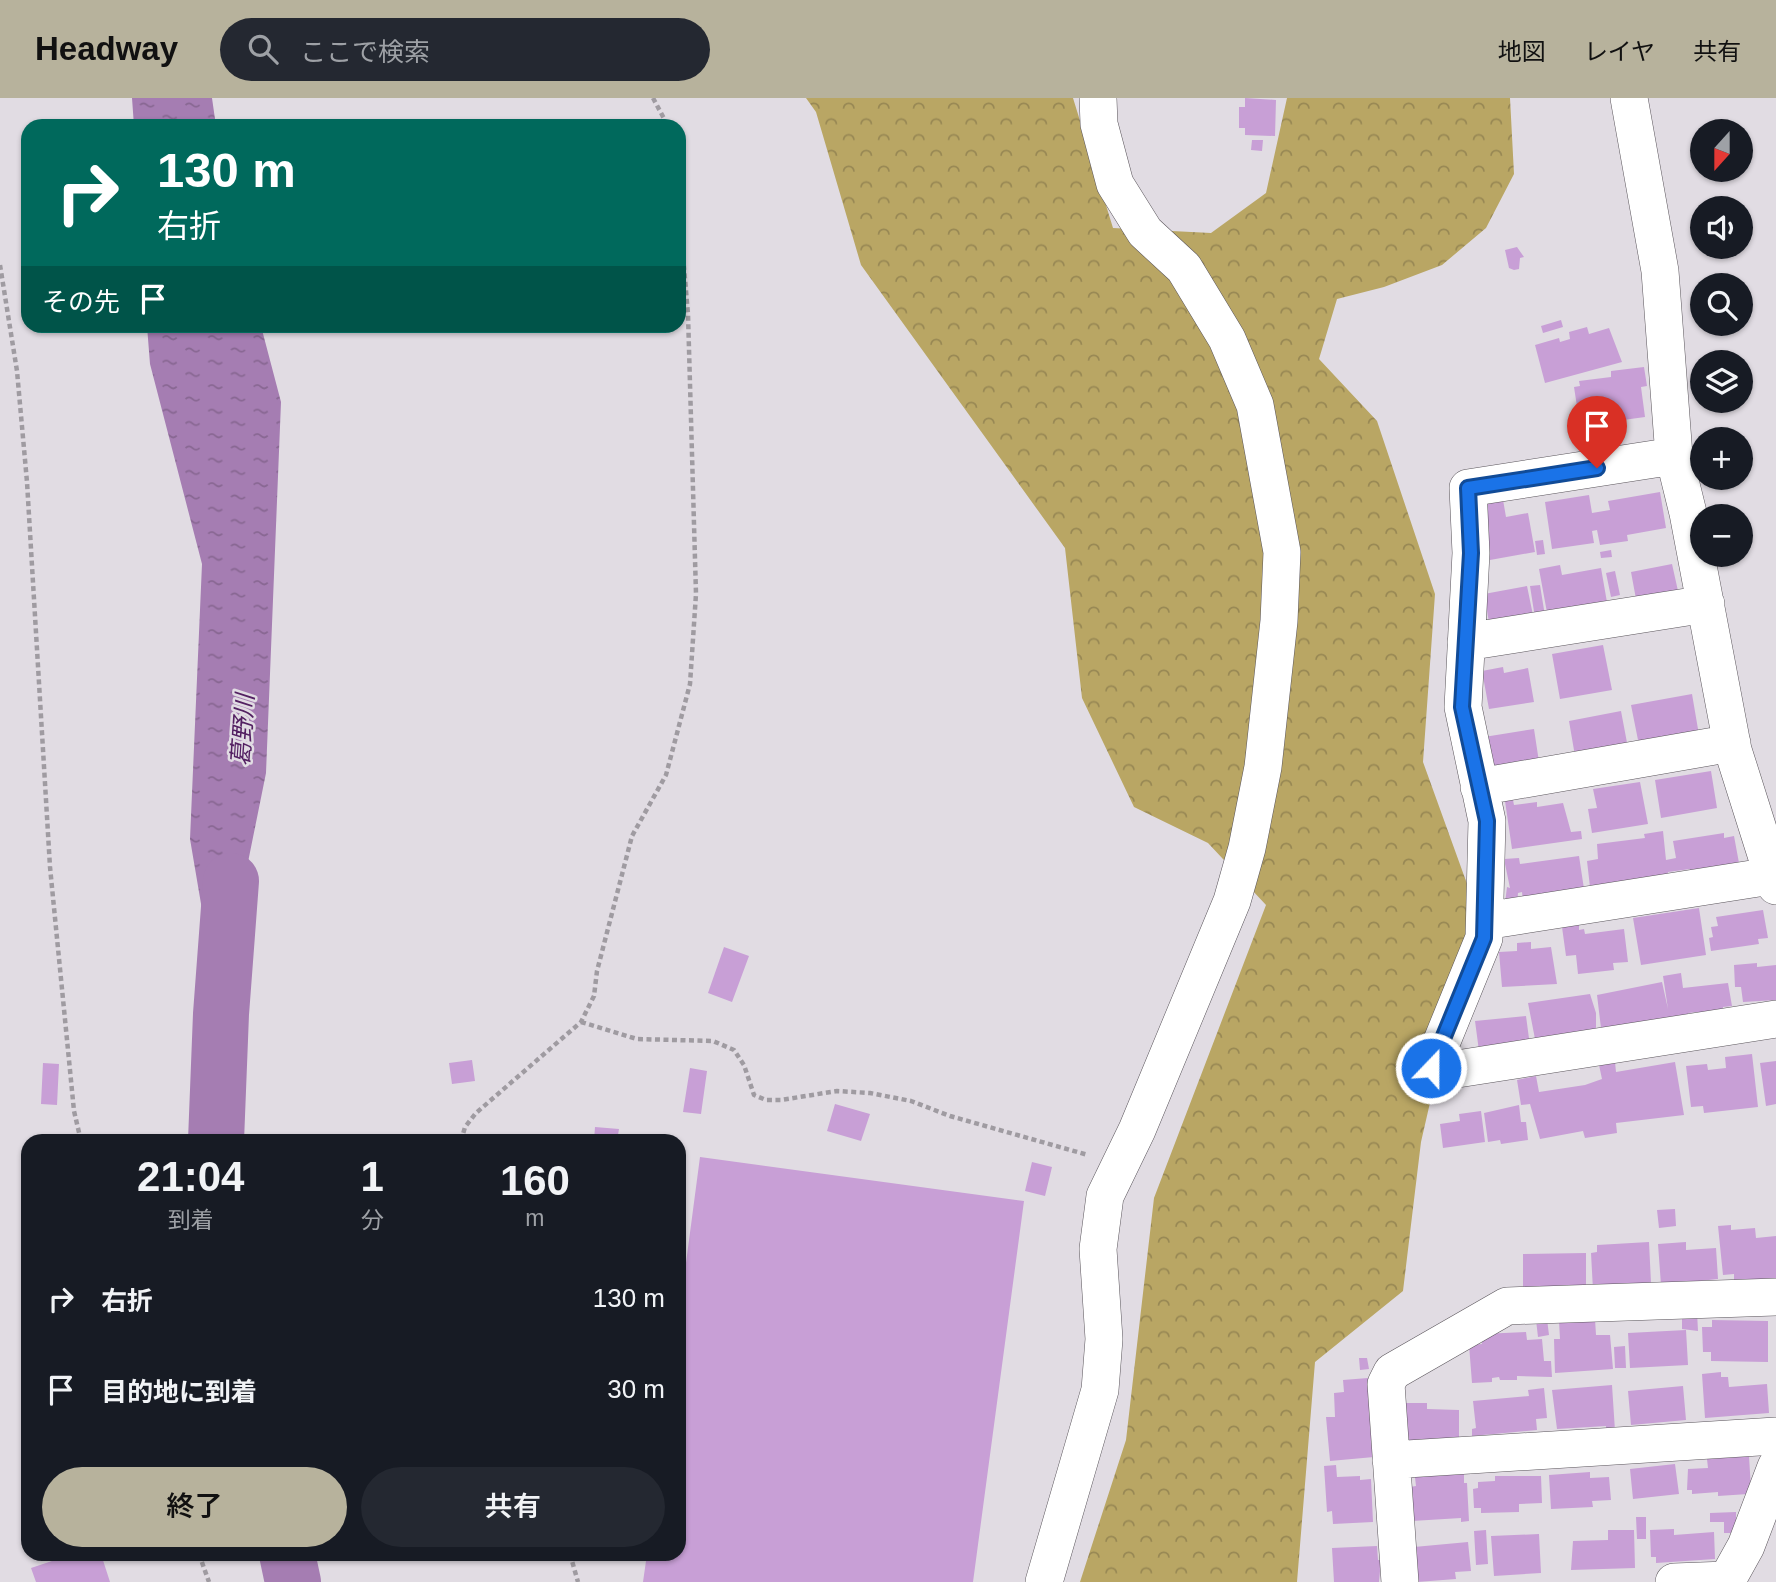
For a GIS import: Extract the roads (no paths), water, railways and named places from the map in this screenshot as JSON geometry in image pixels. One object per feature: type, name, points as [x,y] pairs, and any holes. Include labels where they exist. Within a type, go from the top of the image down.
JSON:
[{"type":"street","points":[[1044,1582],[1100,1390],[1104,1339],[1098,1249],[1105,1196],[1124,1158],[1232,901],[1247,848],[1263,766],[1279,621],[1282,552],[1255,405],[1227,339],[1184,268],[1145,232],[1115,184],[1099,124],[1098,98]]},
{"type":"street","points":[[1485,921],[1774,881],[1731,743],[1706,604],[1674,456],[1660,271],[1629,98]]},
{"type":"street","points":[[1674,456],[1468,488],[1471,553],[1462,707],[1487,821],[1484,938],[1431,1068],[1438,1072],[1776,1019]]},
{"type":"street","points":[[1466,642],[1706,604]]},
{"type":"street","points":[[1479,787],[1731,743]]},
{"type":"street","points":[[1400,1582],[1386,1384],[1392,1372],[1507,1306],[1776,1297]]},
{"type":"street","points":[[1391,1460],[1776,1436]]},
{"type":"street","points":[[1674,1582],[1726,1581],[1746,1546],[1776,1467]]},
{"type":"water","points":[[132,98],[212,98],[215,119],[134,119]]},
{"type":"water","points":[[148,333],[263,333],[281,402],[266,773],[246,872],[242,949],[232,960],[208,945],[190,839],[202,564],[150,364]]},
{"type":"waterway","name":"葛野川","points":[[216,1134],[221,1014],[231,881]]},
{"type":"waterway","name":"葛野川","points":[[288,1561],[293,1582]]}]
